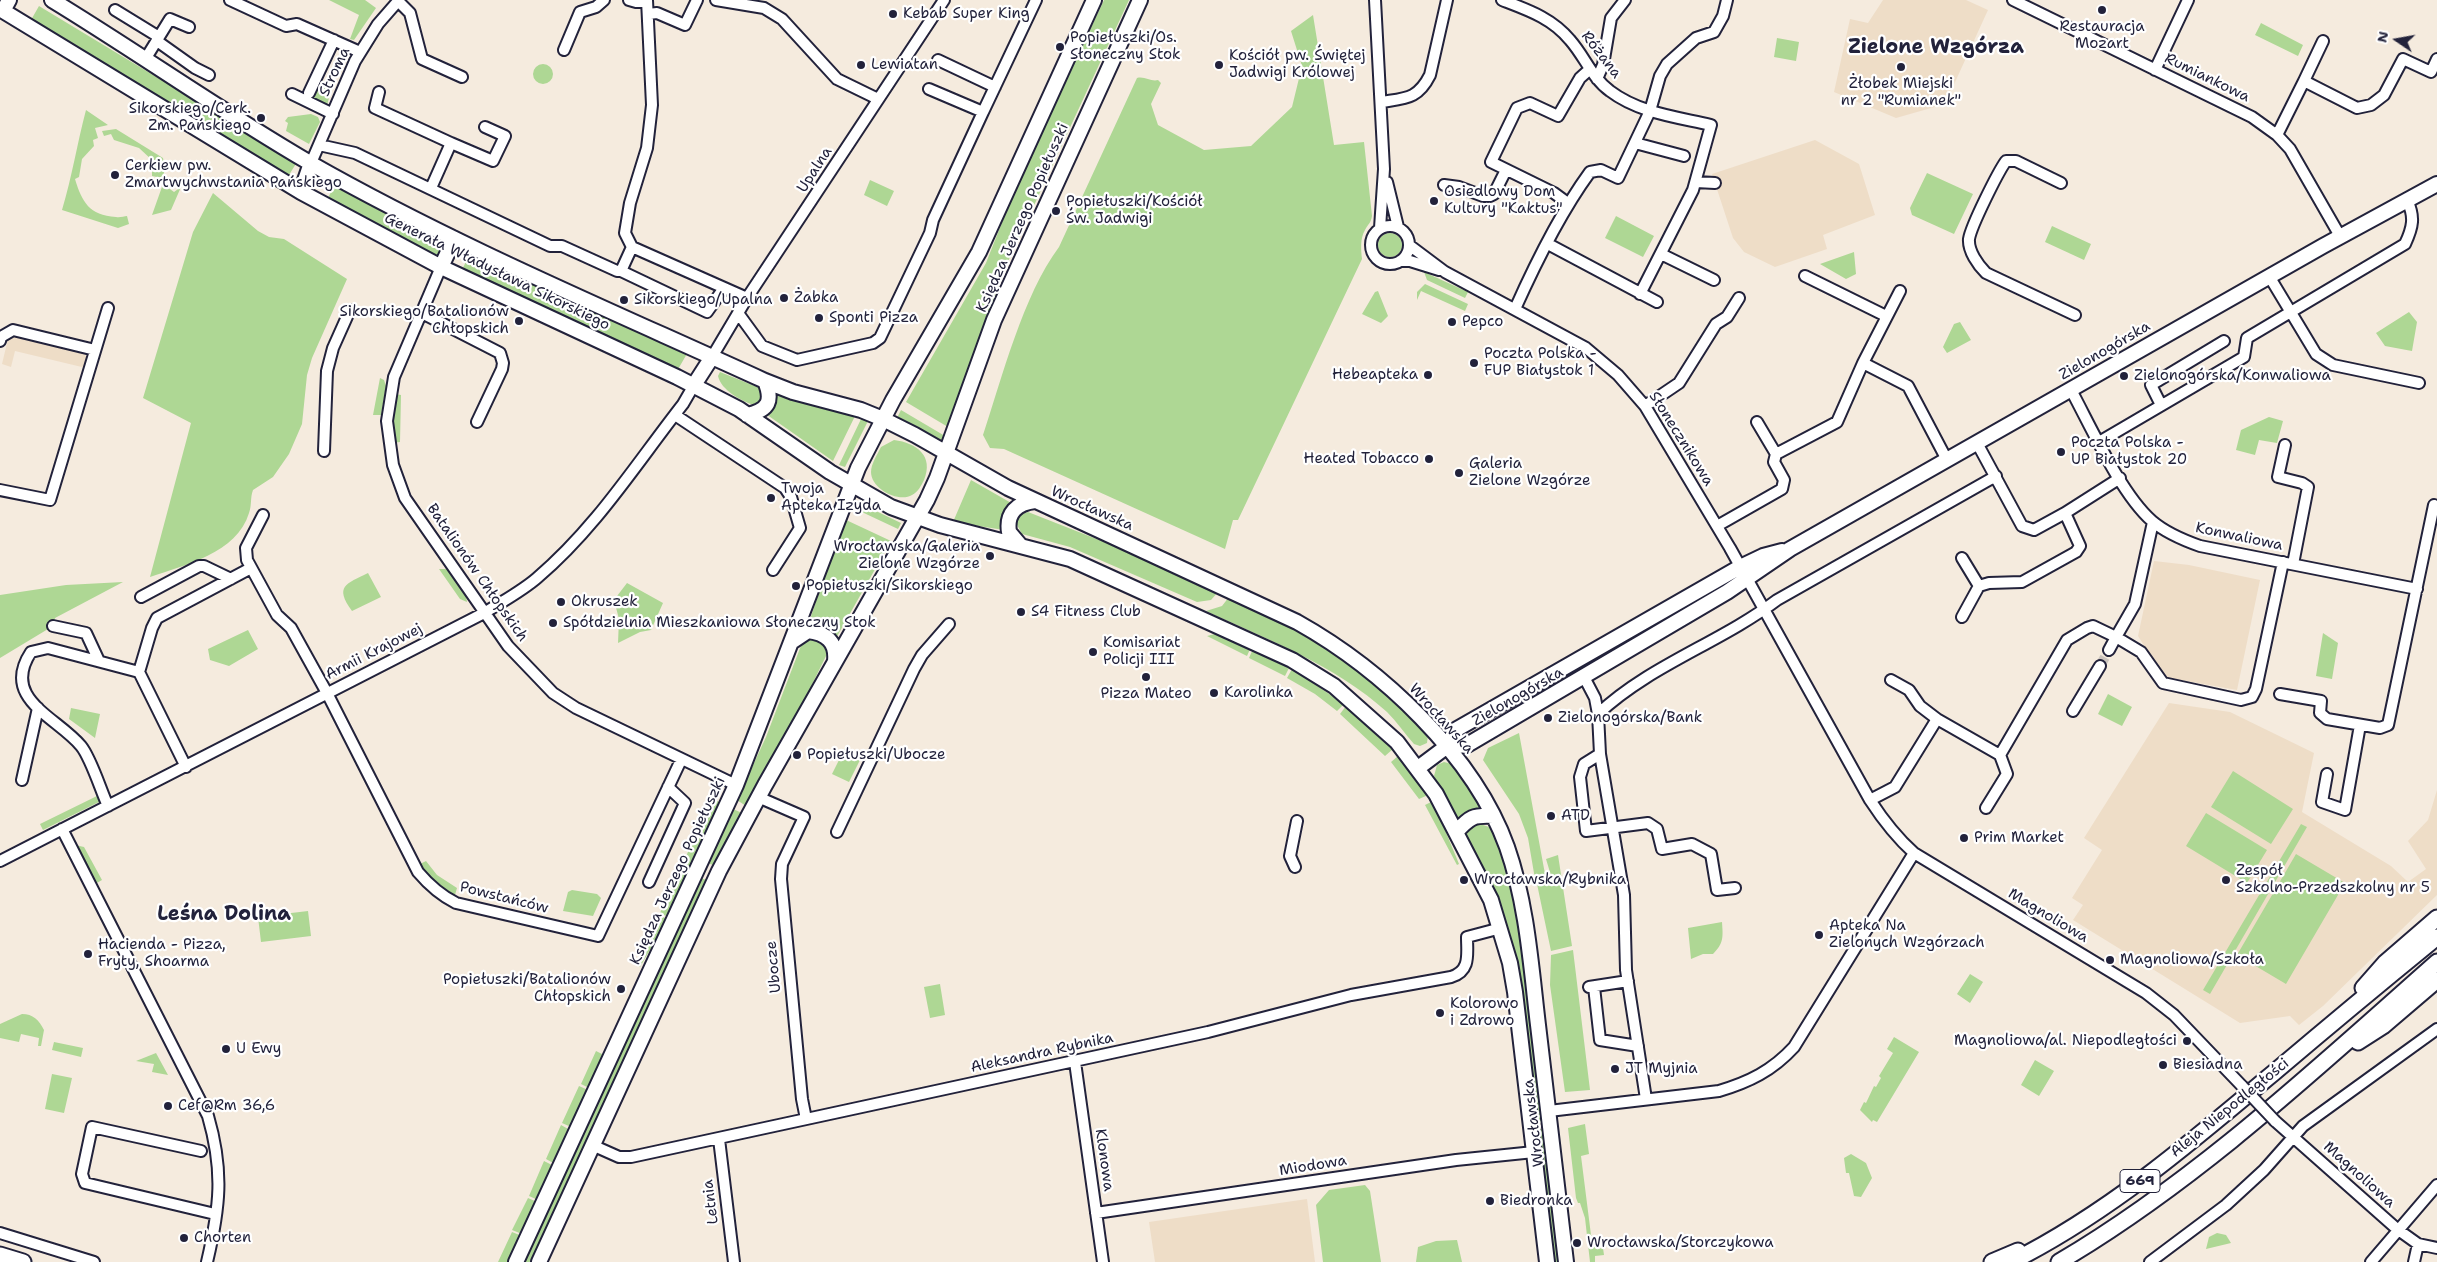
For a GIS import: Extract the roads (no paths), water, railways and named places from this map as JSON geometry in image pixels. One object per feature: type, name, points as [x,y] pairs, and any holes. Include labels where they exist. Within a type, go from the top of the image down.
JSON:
[{"type":"main road","name":"Generała Władysława Sikorskiego","points":[[52,0],[146,58],[218,108],[311,163],[451,237],[765,381],[793,392],[861,410],[883,420]]},
{"type":"main road","name":"Księdza Jerzego Popiełuszki","points":[[516,1262],[736,785],[793,641],[850,486],[883,420],[979,252],[1094,0]]},
{"type":"main road","name":"Księdza Jerzego Popiełuszki","points":[[917,517],[937,478],[994,320],[1140,0]]},
{"type":"main road","name":"Generała Władysława Sikorskiego","points":[[3,9],[301,192],[441,267],[694,385],[748,415],[850,486],[917,517]]},
{"type":"main road","points":[[301,192],[311,163]]},
{"type":"main road","name":"Zielonogórska","points":[[1446,748],[1467,745],[1584,677],[1744,573],[1764,556],[1790,549],[2269,276],[2437,184]]},
{"type":"main road","points":[[441,267],[449,250],[451,237]]},
{"type":"main road","points":[[694,385],[712,357]]},
{"type":"main road","points":[[748,415],[758,412],[766,406],[770,392],[765,381]]},
{"type":"main road","name":"Wrocławska","points":[[883,420],[915,434],[1035,501],[1116,536],[1313,631],[1378,677],[1427,724],[1472,780],[1494,816],[1507,846],[1518,883],[1530,952],[1566,1262]]},
{"type":"main road","points":[[1020,545],[1009,532],[1009,518],[1019,505],[1035,501]]},
{"type":"main road","name":"Wrocławska","points":[[917,517],[1070,559],[1292,660],[1334,686],[1378,723],[1418,768],[1436,794],[1456,832],[1491,900],[1501,928],[1515,992],[1547,1262]]},
{"type":"main road","points":[[539,1262],[720,871],[758,797],[917,517]]},
{"type":"main road","name":"Zielonogórska","points":[[1446,748],[1457,729],[1744,573]]},
{"type":"main road","points":[[793,641],[808,631],[826,636],[833,643],[836,651],[835,662]]},
{"type":"main road","points":[[1418,768],[1446,748]]},
{"type":"main road","points":[[1456,832],[1468,819],[1478,816],[1494,816]]},
{"type":"main road","points":[[702,860],[701,868],[706,874],[714,875],[720,871]]},
{"type":"main road","points":[[2328,1026],[2385,964],[2437,918]]},
{"type":"main road","name":"Aleja Niepodległości","points":[[2011,1262],[2070,1228],[2137,1183],[2206,1130],[2328,1026],[2437,937]]},
{"type":"main road","name":"Aleja Niepodległości","points":[[2058,1262],[2146,1205],[2221,1149],[2316,1069],[2437,962]]},
{"type":"main road","points":[[2316,1069],[2383,1026],[2437,980]]},
{"type":"main road","points":[[2076,1262],[2146,1205]]},
{"type":"main road","points":[[1992,1262],[2070,1228]]},
{"type":"main road","points":[[0,1255],[23,1262]]},
{"type":"street","points":[[230,0],[286,26],[297,24],[360,52]]},
{"type":"street","points":[[398,0],[410,13],[422,59],[462,77]]},
{"type":"street","name":"Stroma","points":[[311,163],[360,52],[378,24],[398,0]]},
{"type":"street","points":[[564,50],[580,12],[596,6],[604,0]]},
{"type":"street","points":[[629,0],[636,2],[647,1],[652,105],[647,148],[630,203],[625,233],[632,247],[747,298]]},
{"type":"street","points":[[648,14],[658,13],[685,25],[697,0]]},
{"type":"street","points":[[716,0],[764,8],[782,18],[836,79],[878,99]]},
{"type":"street","name":"Upalna","points":[[712,357],[747,298],[944,0]]},
{"type":"street","points":[[738,313],[762,346],[797,360],[877,341],[880,338],[1036,0]]},
{"type":"street","points":[[1375,0],[1382,102],[1384,169],[1380,228]]},
{"type":"street","points":[[1382,102],[1416,95],[1424,86],[1430,75],[1446,0]]},
{"type":"street","name":"Różana","points":[[1502,0],[1549,20],[1570,40],[1597,79],[1618,96],[1650,111],[1711,125],[1696,182]]},
{"type":"street","points":[[1597,79],[1603,65],[1611,18],[1625,0]]},
{"type":"street","points":[[1515,309],[1569,204],[1590,172],[1601,170],[1618,178],[1650,111],[1660,76],[1667,64],[1696,38],[1714,32],[1723,16],[1727,0]]},
{"type":"street","name":"Rumiankowa","points":[[2013,0],[2252,117],[2277,135],[2290,149],[2340,236]]},
{"type":"street","points":[[2155,70],[2186,1]]},
{"type":"street","points":[[115,10],[158,39],[195,68],[209,75]]},
{"type":"street","points":[[146,58],[170,19],[189,27]]},
{"type":"street","points":[[309,92],[334,40]]},
{"type":"street","points":[[2277,135],[2323,41]]},
{"type":"street","points":[[2304,82],[2357,108],[2371,105],[2384,95],[2403,59],[2434,73],[2437,59]]},
{"type":"street","points":[[938,60],[995,87]]},
{"type":"street","points":[[1569,204],[1554,193],[1491,162],[1517,108],[1530,103],[1558,116],[1580,78],[1590,69]]},
{"type":"street","points":[[929,89],[983,112]]},
{"type":"street","points":[[378,92],[375,108],[494,161],[505,136],[485,127]]},
{"type":"street","points":[[292,94],[333,114]]},
{"type":"street","points":[[431,188],[451,143]]},
{"type":"street","points":[[1635,143],[1684,156]]},
{"type":"street","points":[[319,145],[355,153],[550,246],[562,246],[617,272],[621,271],[707,312],[724,288]]},
{"type":"street","points":[[2061,182],[2016,161],[2006,161],[1971,231],[1969,245],[1980,268],[1986,273],[2075,314]]},
{"type":"street","points":[[1384,169],[1398,227]]},
{"type":"street","points":[[1444,185],[1459,186],[1483,196],[1490,196],[1494,194],[1506,170]]},
{"type":"street","points":[[1640,294],[1696,182],[1715,182]]},
{"type":"street","points":[[2099,442],[2244,357],[2247,338],[2405,244],[2412,229],[2414,214],[2407,200]]},
{"type":"street","points":[[1392,225],[1398,227],[1404,232],[1409,245],[1408,251],[1400,262],[1386,264],[1378,261],[1373,254],[1370,243],[1375,232],[1380,228],[1392,225]]},
{"type":"street","points":[[1548,244],[1657,302]]},
{"type":"street","name":"Słonecznikowa","points":[[1409,245],[1445,272],[1586,348],[1618,375],[1645,406],[1744,573]]},
{"type":"street","points":[[621,271],[632,247]]},
{"type":"street","points":[[1661,254],[1714,280]]},
{"type":"street","name":"Słonecznikowa","points":[[1400,262],[1410,261],[1445,272]]},
{"type":"street","name":"Batalionów Chłopskich","points":[[441,267],[402,353],[388,399],[387,420],[393,465],[405,498],[508,646],[553,693],[576,708],[736,785]]},
{"type":"street","points":[[1805,276],[1886,316]]},
{"type":"street","points":[[2269,276],[2316,354],[2333,365],[2419,383]]},
{"type":"street","points":[[1776,454],[1837,422],[1863,362],[1900,291]]},
{"type":"street","points":[[1645,406],[1680,382],[1716,324],[1728,317],[1738,298]]},
{"type":"street","points":[[0,490],[50,500],[108,308]]},
{"type":"street","points":[[324,451],[327,371],[333,348],[350,310]]},
{"type":"street","points":[[420,312],[500,352],[502,369],[477,422]]},
{"type":"street","points":[[0,341],[1,337],[13,330],[95,350]]},
{"type":"street","points":[[2161,405],[2151,384],[2224,341]]},
{"type":"street","points":[[1863,362],[1908,386],[1947,460]]},
{"type":"street","name":"Armii Krajowej","points":[[0,861],[486,612],[535,580],[564,554],[604,510],[675,415],[694,385]]},
{"type":"street","name":"Konwaliowa","points":[[2071,390],[2134,501],[2153,522],[2173,535],[2200,546],[2417,589]]},
{"type":"street","points":[[675,415],[785,488],[791,497],[800,528],[773,570]]},
{"type":"street","points":[[1717,526],[1782,489],[1784,480],[1774,462],[1776,454],[1757,422]]},
{"type":"street","points":[[1977,444],[2025,528],[2034,530],[2120,478]]},
{"type":"street","points":[[2000,755],[2067,640],[2093,626],[2141,652],[2162,683],[2248,700],[2252,697],[2256,690],[2308,487],[2302,482],[2278,477],[2285,445]]},
{"type":"street","points":[[1598,714],[1617,696],[1661,668],[1750,620],[1776,600],[1996,476]]},
{"type":"street","points":[[2280,694],[2321,701],[2320,713],[2323,717],[2385,728],[2391,720],[2434,504]]},
{"type":"street","points":[[1962,617],[1979,586],[1989,583],[2022,582],[2076,552],[2079,542],[2065,513]]},
{"type":"street","points":[[263,515],[246,548],[247,560],[277,615],[291,628],[327,693]]},
{"type":"street","points":[[2109,650],[2135,604],[2153,522]]},
{"type":"street","points":[[1962,558],[1979,586]]},
{"type":"street","points":[[142,597],[199,566],[204,566],[231,579]]},
{"type":"street","points":[[186,767],[139,672],[152,628],[158,618],[251,568]]},
{"type":"street","name":"Magnoliowa","points":[[1744,573],[1870,800],[1887,825],[1914,853],[2146,993],[2174,1015],[2275,1121],[2397,1229],[2418,1244]]},
{"type":"street","points":[[837,832],[914,669],[922,655],[950,624]]},
{"type":"street","points":[[52,626],[86,633],[99,661]]},
{"type":"street","points":[[108,806],[82,746],[38,708],[26,694],[21,683],[27,658],[32,652],[48,648],[139,672]]},
{"type":"street","points":[[2073,711],[2100,666]]},
{"type":"street","points":[[1584,677],[1595,698],[1598,714],[1600,754],[1624,895],[1628,981],[1646,1099]]},
{"type":"street","points":[[1891,680],[1909,690],[1920,706],[1937,719],[2000,755],[2007,774],[1986,808]]},
{"type":"street","name":"Powstańców","points":[[327,693],[418,872],[429,885],[456,903],[598,936],[681,760]]},
{"type":"street","points":[[22,780],[38,708]]},
{"type":"street","points":[[1870,800],[1895,787],[1937,719]]},
{"type":"street","points":[[2327,774],[2322,802],[2345,810],[2360,725]]},
{"type":"street","points":[[1600,754],[1584,764],[1580,777],[1586,831],[1648,823],[1657,829],[1662,849],[1692,844],[1711,854],[1717,890],[1735,888]]},
{"type":"street","points":[[649,882],[685,803],[668,787]]},
{"type":"street","name":"Ubocze","points":[[758,797],[804,817],[782,864],[781,879],[802,1099],[806,1119]]},
{"type":"street","points":[[1295,867],[1290,856],[1296,821]]},
{"type":"street","points":[[62,829],[208,1116],[217,1146],[220,1168],[215,1214],[206,1262]]},
{"type":"street","points":[[1548,1111],[1726,1088],[1746,1083],[1767,1072],[1794,1047],[1914,853]]},
{"type":"street","name":"Aleksandra Rybnika","points":[[592,1145],[623,1158],[719,1139],[1030,1069],[1075,1062],[1208,1032],[1351,995],[1456,976],[1466,965],[1466,937],[1501,928]]},
{"type":"street","points":[[1628,981],[1591,987],[1600,1040],[1638,1046]]},
{"type":"street","points":[[2150,1262],[2226,1206],[2264,1170],[2303,1126],[2437,1029]]},
{"type":"street","name":"Klonowa","points":[[1075,1062],[1103,1262]]},
{"type":"street","points":[[201,1151],[92,1127],[82,1174],[85,1183],[215,1214]]},
{"type":"street","name":"Letnia","points":[[719,1139],[734,1262]]},
{"type":"street","name":"Miodowa","points":[[1096,1213],[1456,1160],[1534,1152]]},
{"type":"street","points":[[2371,1262],[2397,1229],[2437,1185]]},
{"type":"street","points":[[0,1233],[94,1262]]},
{"type":"street","points":[[2414,1262],[2418,1244],[2437,1248]]},
{"type":"tunnel","points":[[2100,666],[2109,650]]},
{"type":"place","name":"Restauracja Mozart","points":[[2102,10]]},
{"type":"place","name":"Kebab Super King","points":[[893,14]]},
{"type":"place","name":"Popiełuszki/Os. Słoneczny Stok","points":[[1060,47]]},
{"type":"place","name":"Lewiatan","points":[[861,65]]},
{"type":"place","name":"Kościół pw. Świętej Jadwigi Królowej","points":[[1219,65]]},
{"type":"place","name":"Żłobek Miejski nr 2 \"Rumianek\"","points":[[1901,67]]},
{"type":"place","name":"Sikorskiego/Cerk. Zm. Pańskiego","points":[[261,118]]},
{"type":"place","name":"Cerkiew pw. Zmartwychwstania Pańskiego","points":[[115,175]]},
{"type":"place","name":"Osiedlowy Dom Kultury \"Kaktus\"","points":[[1434,201]]},
{"type":"place","name":"Popiełuszki/Kościół Św. Jadwigi","points":[[1056,211]]},
{"type":"place","name":"Żabka","points":[[784,298]]},
{"type":"place","name":"Sikorskiego/Upalna","points":[[624,300]]},
{"type":"place","name":"Sponti Pizza","points":[[819,318]]},
{"type":"place","name":"Sikorskiego/Batalionów Chłopskich","points":[[519,321]]},
{"type":"place","name":"Pepco","points":[[1452,322]]},
{"type":"place","name":"Poczta Polska - FUP Białystok 1","points":[[1474,363]]},
{"type":"place","name":"Hebeapteka","points":[[1428,375]]},
{"type":"place","name":"Zielonogórska/Konwaliowa","points":[[2124,376]]},
{"type":"place","name":"Poczta Polska - UP Białystok 20","points":[[2061,452]]},
{"type":"place","name":"Heated Tobacco","points":[[1429,459]]},
{"type":"place","name":"Galeria Zielone Wzgórze","points":[[1459,473]]},
{"type":"place","name":"Twoja Apteka Izyda","points":[[771,498]]},
{"type":"place","name":"Wrocławska/Galeria Zielone Wzgórze","points":[[990,556]]},
{"type":"place","name":"Popiełuszki/Sikorskiego","points":[[796,586]]},
{"type":"place","name":"Okruszek","points":[[561,602]]},
{"type":"place","name":"S4 Fitness Club","points":[[1021,612]]},
{"type":"place","name":"Spółdzielnia Mieszkaniowa Słoneczny Stok","points":[[553,623]]},
{"type":"place","name":"Komisariat Policji III","points":[[1093,652]]},
{"type":"place","name":"Pizza Mateo","points":[[1146,677]]},
{"type":"place","name":"Karolinka","points":[[1214,693]]},
{"type":"place","name":"Zielonogórska/Bank","points":[[1548,718]]},
{"type":"place","name":"Popiełuszki/Ubocze","points":[[797,755]]},
{"type":"place","name":"ATD","points":[[1551,816]]},
{"type":"place","name":"Prim Market","points":[[1964,838]]},
{"type":"place","name":"Wrocławska/Rybnika","points":[[1464,880]]},
{"type":"place","name":"Zespół Szkolno-Przedszkolny nr 5","points":[[2226,880]]},
{"type":"place","name":"Apteka Na Zielonych Wzgórzach","points":[[1819,935]]},
{"type":"place","name":"Hacienda - Pizza, Fryty, Shoarma","points":[[88,954]]},
{"type":"place","name":"Magnoliowa/Szkoła","points":[[2110,960]]},
{"type":"place","name":"Popiełuszki/Batalionów Chłopskich","points":[[621,989]]},
{"type":"place","name":"Kolorowo i Zdrowo","points":[[1440,1013]]},
{"type":"place","name":"Magnoliowa/al. Niepodległości","points":[[2187,1041]]},
{"type":"place","name":"U Ewy","points":[[226,1049]]},
{"type":"place","name":"Biesiadna","points":[[2163,1065]]},
{"type":"place","name":"JT Myjnia","points":[[1615,1069]]},
{"type":"place","name":"Cef@Rm 36,6","points":[[168,1106]]},
{"type":"place","name":"Biedronka","points":[[1490,1201]]},
{"type":"place","name":"Chorten","points":[[184,1238]]},
{"type":"place","name":"Wrocławska/Storczykowa","points":[[1577,1243]]},
{"type":"district","name":"Zielone Wzgórza","points":[[1936,48]]},
{"type":"district","name":"Leśna Dolina","points":[[224,915]]}]
